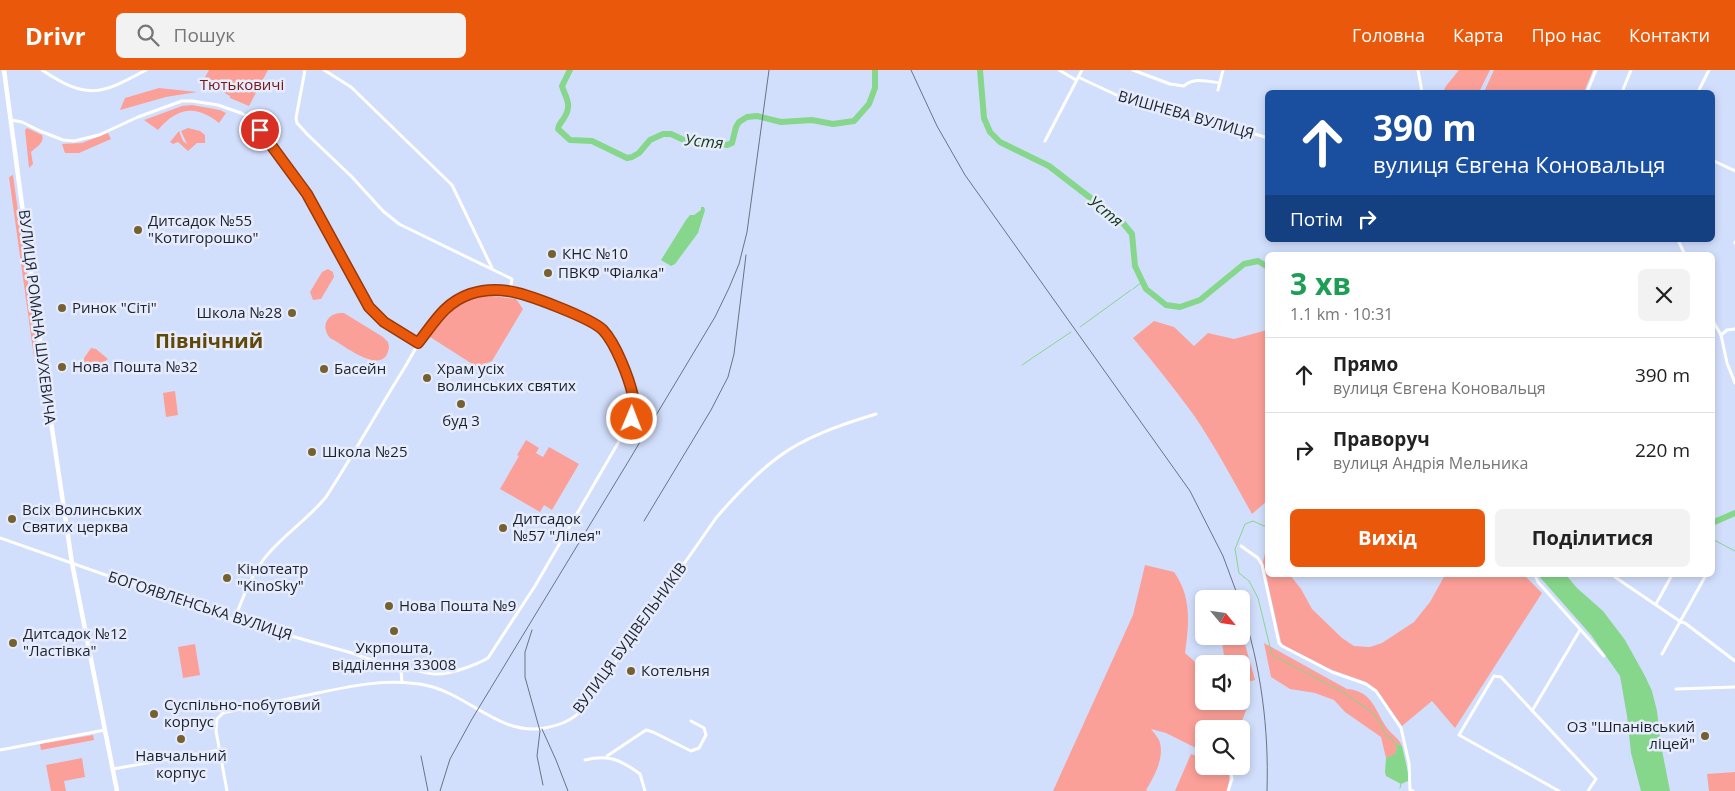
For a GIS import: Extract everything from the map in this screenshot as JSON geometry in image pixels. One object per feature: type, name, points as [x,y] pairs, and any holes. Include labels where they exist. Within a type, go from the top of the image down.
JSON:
[{"type":"main road","name":"ВУЛИЦЯ РОМАНА ШУХЕВИЧА","points":[[4,70],[50,416],[72,564],[117,791]]},
{"type":"street","points":[[42,70],[71,87],[84,90],[98,90],[116,86],[146,70]]},
{"type":"street","points":[[305,70],[296,118],[308,135],[352,177],[383,211],[399,224],[512,279],[510,291]]},
{"type":"street","points":[[324,70],[351,87],[452,185],[492,269]]},
{"type":"street","name":"ВИШНЕВА ВУЛИЦЯ","points":[[1059,70],[1125,99],[1214,125],[1226,124],[1265,137]]},
{"type":"street","points":[[1045,141],[1082,70]]},
{"type":"street","points":[[1133,70],[1170,84],[1184,86],[1189,81],[1201,79],[1220,83]]},
{"type":"street","points":[[1218,90],[1223,70]]},
{"type":"street","points":[[1418,70],[1422,90]]},
{"type":"street","points":[[1588,90],[1596,70]]},
{"type":"street","points":[[1623,90],[1631,70]]},
{"type":"street","points":[[1699,90],[1709,70]]},
{"type":"street","points":[[11,120],[22,122],[40,132],[63,140],[74,141],[99,135],[138,116],[182,101],[218,105],[241,113],[250,118],[260,130],[307,194],[369,307],[384,322],[418,343]]},
{"type":"street","points":[[1715,161],[1735,171]]},
{"type":"street","name":"БОГОЯВЛЕНСЬКА ВУЛИЦЯ","points":[[0,538],[234,620],[352,653],[401,671],[407,668],[442,674],[480,662],[488,658],[539,578],[632,419],[634,403],[627,377],[610,340],[602,330],[587,319],[510,291],[485,291],[459,299],[441,312],[418,343],[326,497],[314,511],[276,545],[260,564],[234,620]]},
{"type":"street","points":[[1715,324],[1721,335],[1727,363],[1735,382]]},
{"type":"street","points":[[1721,335],[1727,330],[1735,329]]},
{"type":"street","name":"ВУЛИЦЯ БУДІВЕЛЬНИКІВ","points":[[220,750],[216,731],[217,719],[223,713],[348,687],[382,682],[402,682],[438,689],[510,726],[539,729],[565,723],[582,710],[716,518],[742,488],[778,456],[832,429],[876,414]]},
{"type":"street","points":[[1241,546],[1258,558],[1262,565],[1279,643],[1332,672],[1366,684],[1376,691],[1401,728],[1409,763],[1410,790],[1413,791]]},
{"type":"street","points":[[1536,577],[1538,582],[1604,656]]},
{"type":"street","points":[[1615,577],[1685,623],[1735,661]]},
{"type":"street","points":[[1656,604],[1671,577]]},
{"type":"street","points":[[1662,654],[1705,577]]},
{"type":"street","points":[[1532,710],[1580,630]]},
{"type":"street","points":[[401,671],[402,682]]},
{"type":"street","points":[[1559,791],[1459,734],[1494,676],[1501,677],[1596,779],[1588,791]]},
{"type":"street","points":[[1676,689],[1735,687]]},
{"type":"street","points":[[585,760],[607,756],[646,730],[691,752],[699,748],[706,735],[704,728],[691,721]]},
{"type":"street","points":[[0,750],[105,730]]},
{"type":"street","points":[[113,769],[220,750],[227,791]]},
{"type":"street","points":[[607,756],[640,774],[645,791]]},
{"type":"street","points":[[1228,791],[1231,775]]},
{"type":"green space","name":"Тютьковичі","points":[[209,70],[268,70],[249,106],[230,98],[230,96],[203,81]]},
{"type":"green space","points":[[1459,70],[1490,70],[1480,90],[1444,90]]},
{"type":"green space","points":[[1494,70],[1593,70],[1585,90],[1485,90]]},
{"type":"green space","points":[[159,88],[197,92],[166,97],[120,110],[125,98]]},
{"type":"green space","points":[[192,105],[220,110],[226,113],[219,123],[202,113],[194,111],[179,113],[158,130],[144,120],[182,106]]},
{"type":"green space","points":[[27,128],[42,135],[43,138],[40,145],[31,152],[33,164],[29,168],[25,130]]},
{"type":"green space","points":[[188,128],[200,131],[205,135],[205,143],[197,143],[188,151],[178,142],[173,144],[170,142],[179,131],[183,141],[187,144],[181,131]]},
{"type":"green space","points":[[108,133],[111,139],[79,153],[65,153],[62,144],[82,143]]},
{"type":"green space","points":[[13,175],[38,356],[34,357],[9,177]]},
{"type":"green space","points":[[328,269],[333,272],[334,277],[321,299],[313,300],[310,292],[322,272]]},
{"type":"green space","points":[[484,295],[516,299],[523,309],[492,361],[477,367],[430,337],[439,321],[451,309],[467,300]]},
{"type":"green space","points":[[344,313],[383,337],[388,342],[389,347],[386,356],[380,360],[372,360],[363,357],[330,338],[325,326],[326,322],[331,316]]},
{"type":"green space","points":[[1154,321],[1174,327],[1194,346],[1208,333],[1234,339],[1265,331],[1265,503],[1252,514],[1193,414],[1133,338]]},
{"type":"green space","points":[[91,348],[96,349],[108,359],[89,374],[85,371],[84,358]]},
{"type":"green space","points":[[175,391],[178,415],[166,417],[163,393]]},
{"type":"green space","points":[[526,440],[539,448],[536,453],[543,457],[549,447],[579,464],[552,510],[544,505],[540,512],[500,489]]},
{"type":"green space","points":[[1265,553],[1265,571],[1263,562]]},
{"type":"green space","points":[[1145,565],[1174,572],[1184,591],[1188,611],[1185,653],[1195,662],[1195,710],[1246,710],[1242,720],[1195,720],[1195,748],[1166,733],[1151,729],[1159,741],[1161,755],[1155,774],[1146,790],[1148,791],[1053,791],[1133,615]]},
{"type":"green space","points":[[1266,577],[1292,577],[1312,609],[1342,638],[1354,646],[1370,647],[1382,643],[1414,622],[1430,602],[1444,577],[1526,577],[1542,593],[1455,728],[1432,701],[1402,726],[1377,690],[1366,682],[1332,670],[1283,645]]},
{"type":"green space","points":[[1264,643],[1347,689],[1363,694],[1368,698],[1387,728],[1402,746],[1395,743],[1397,747],[1395,755],[1386,758],[1381,737],[1345,712],[1334,700],[1315,693],[1290,689],[1271,677]]},
{"type":"green space","points":[[195,644],[200,675],[183,678],[178,647]]},
{"type":"green space","points":[[1223,645],[1245,645],[1248,655],[1224,655]]},
{"type":"green space","points":[[1250,662],[1255,680],[1250,681]]},
{"type":"green space","points":[[93,735],[94,740],[41,750],[40,744]]},
{"type":"green space","points":[[1191,754],[1195,756],[1195,775],[1229,775],[1227,791],[1175,791]]},
{"type":"green space","points":[[82,758],[85,777],[64,781],[66,791],[51,791],[46,765]]},
{"type":"green space","points":[[1735,772],[1735,791],[1709,791],[1707,774]]},
{"type":"shaded area","points":[[701,207],[704,207],[705,210],[698,233],[675,264],[671,266],[661,260],[686,220],[690,215],[694,215],[701,210]]},
{"type":"shaded area","points":[[1540,577],[1568,577],[1603,611],[1625,640],[1652,691],[1670,791],[1641,791],[1631,753],[1620,676],[1591,635]]},
{"type":"shaded area","points":[[1393,742],[1402,746],[1408,772],[1408,781],[1401,784],[1386,776],[1385,772],[1386,758],[1395,754],[1397,747]]},
{"type":"waterway","name":"Устя","points":[[570,70],[562,86],[568,109],[558,129],[570,140],[592,141],[627,158],[639,153],[650,140],[663,134],[671,134],[686,141],[711,141],[727,145],[732,143],[739,122],[747,117],[757,116],[781,122],[812,120],[833,124],[854,121],[869,104],[875,88],[875,70]]},
{"type":"waterway","name":"Устя","points":[[980,70],[984,118],[990,132],[1000,142],[1049,166],[1123,223],[1132,234],[1135,266],[1146,289],[1166,305],[1180,307],[1200,300],[1244,264],[1258,261],[1265,265]]},
{"type":"waterway","points":[[1133,289],[1142,282]]},
{"type":"waterway","points":[[1080,327],[1131,290]]},
{"type":"waterway","points":[[1022,365],[1071,332]]},
{"type":"waterway","name":"Устя","points":[[1715,522],[1735,513]]},
{"type":"waterway","points":[[1265,526],[1253,521],[1245,524],[1235,549],[1239,573],[1249,581],[1258,598],[1272,655],[1346,694],[1372,712],[1386,736],[1391,737],[1393,742]]},
{"type":"waterway","points":[[1715,541],[1735,551]]},
{"type":"waterway","points":[[1400,788],[1401,784]]},
{"type":"railway","points":[[440,791],[450,759],[472,719],[715,317],[729,288],[739,264],[747,232],[769,70]]},
{"type":"railway","points":[[911,70],[937,126],[965,175],[1190,491],[1223,556],[1236,590]]},
{"type":"railway","points":[[644,521],[711,410],[728,377],[734,354],[746,255]]},
{"type":"railway","points":[[532,630],[525,652],[525,677],[540,731],[537,756],[543,785]]},
{"type":"railway","points":[[1250,636],[1259,674],[1265,721],[1267,791]]},
{"type":"railway","points":[[542,729],[568,791]]},
{"type":"railway","points":[[421,756],[428,791]]},
{"type":"place","name":"Дитсадок №55 \"Котигорошко\"","points":[[138,230]]},
{"type":"place","name":"КНС №10","points":[[552,254]]},
{"type":"place","name":"ПВКФ \"Фіалка\"","points":[[548,273]]},
{"type":"place","name":"Ринок \"Сіті\"","points":[[62,308]]},
{"type":"place","name":"Школа №28","points":[[292,313]]},
{"type":"place","name":"Нова Пошта №32","points":[[62,367]]},
{"type":"place","name":"Басейн","points":[[324,369]]},
{"type":"place","name":"Храм усіх волинських святих","points":[[427,378]]},
{"type":"place","name":"буд 3","points":[[461,404]]},
{"type":"place","name":"Школа №25","points":[[312,452]]},
{"type":"place","name":"Всіх Волинських Святих церква","points":[[12,519]]},
{"type":"place","name":"Дитсадок №57 \"Лілея\"","points":[[503,528]]},
{"type":"place","name":"Кінотеатр \"KinoSky\"","points":[[227,578]]},
{"type":"place","name":"Нова Пошта №9","points":[[389,606]]},
{"type":"place","name":"Укрпошта, відділення 33008","points":[[394,631]]},
{"type":"place","name":"Дитсадок №12 \"Ластівка\"","points":[[13,643]]},
{"type":"place","name":"Котельня","points":[[631,671]]},
{"type":"place","name":"Суспільно-побутовий корпус","points":[[154,714]]},
{"type":"place","name":"ОЗ \"Шпанівський ліцей\"","points":[[1705,736]]},
{"type":"place","name":"Навчальний корпус","points":[[181,739]]},
{"type":"district","name":"Північний","points":[[209,341]]},
{"type":"route","points":[[260,130],[300,183],[369,307],[384,322],[418,343],[441,312],[450,304],[470,294],[490,290],[510,291],[587,319],[602,330],[610,340],[627,377],[633,394],[634,413],[632,419]]}]
